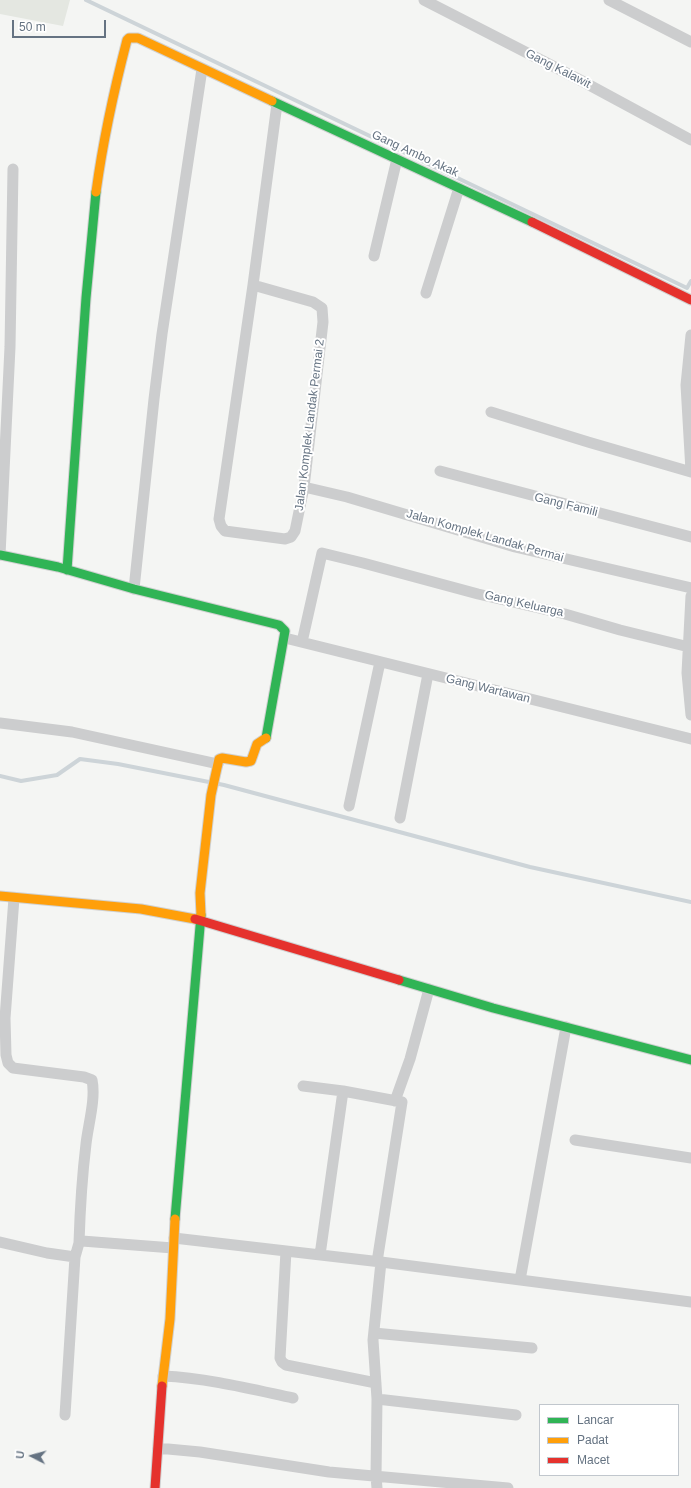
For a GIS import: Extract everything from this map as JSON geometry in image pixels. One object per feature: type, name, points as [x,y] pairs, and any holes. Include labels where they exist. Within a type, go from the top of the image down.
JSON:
[{"type":"street","name":"Gang Kalawit","points":[[424,0],[580,80],[691,140]]},
{"type":"street","points":[[609,0],[691,42]]},
{"type":"street","name":"Gang Ambo Akak","points":[[67,570],[89,241],[107,118],[115,81],[127,40],[132,37],[138,38],[589,249],[691,300]]},
{"type":"street","points":[[134,589],[162,334],[202,69]]},
{"type":"street","name":"Jalan Komplek Landak Permai 2","points":[[253,285],[313,302],[322,308],[323,322],[304,487],[295,531],[291,537],[285,539],[226,531],[220,526],[218,519],[253,285],[277,104]]},
{"type":"street","points":[[374,256],[397,159]]},
{"type":"street","points":[[13,169],[10,340],[0,555],[67,570],[134,589],[278,625],[285,631],[285,638],[266,739],[257,744],[251,761],[246,762],[222,758],[219,759],[211,795],[200,893],[201,920],[173,1243],[170,1319],[155,1488]]},
{"type":"street","points":[[426,293],[458,188]]},
{"type":"street","points":[[492,412],[691,471],[686,385],[691,335]]},
{"type":"street","name":"Gang Famili","points":[[440,471],[691,537]]},
{"type":"street","name":"Jalan Komplek Landak Permai","points":[[304,487],[347,496],[515,547],[691,588]]},
{"type":"street","name":"Gang Keluarga","points":[[302,642],[322,554],[565,614],[620,630],[689,647]]},
{"type":"street","points":[[691,596],[687,673],[688,699],[691,715]]},
{"type":"street","name":"Gang Wartawan","points":[[285,638],[691,739]]},
{"type":"street","points":[[348,806],[380,662]]},
{"type":"street","points":[[400,818],[428,674]]},
{"type":"street","points":[[0,723],[72,732],[218,764]]},
{"type":"street","points":[[0,896],[141,908],[201,920],[429,990],[691,1060]]},
{"type":"street","points":[[14,898],[5,1018],[6,1055],[8,1063],[13,1068],[84,1077],[92,1080],[93,1086],[86,1146],[79,1243],[75,1257],[66,1415]]},
{"type":"street","points":[[395,1101],[410,1059],[429,990]]},
{"type":"street","points":[[520,1280],[566,1027]]},
{"type":"street","points":[[303,1086],[402,1102],[379,1262],[374,1333],[373,1358],[377,1399],[377,1482]]},
{"type":"street","points":[[320,1255],[343,1092]]},
{"type":"street","points":[[575,1140],[691,1158]]},
{"type":"street","points":[[79,1243],[84,1241],[173,1243],[286,1251],[691,1302]]},
{"type":"street","points":[[0,1242],[47,1253],[75,1257]]},
{"type":"street","points":[[286,1251],[280,1358],[282,1362],[286,1365],[376,1383]]},
{"type":"street","points":[[374,1333],[532,1348]]},
{"type":"street","points":[[164,1376],[185,1377],[294,1398]]},
{"type":"street","points":[[377,1399],[516,1415]]},
{"type":"street","points":[[158,1449],[200,1452],[329,1472],[377,1482],[508,1488]]},
{"type":"shaded area","points":[[0,0],[70,0],[63,26],[0,14]]},
{"type":"waterway","points":[[86,0],[687,288],[691,281]]},
{"type":"waterway","points":[[0,776],[21,781],[57,775],[80,759],[118,764],[224,785],[530,867],[691,902]]},
{"type":"traffic: fast","points":[[272,101],[532,222]]},
{"type":"traffic: fast","points":[[67,570],[86,298],[96,192]]},
{"type":"traffic: fast","points":[[0,555],[58,567],[134,589],[279,625],[285,631],[266,738]]},
{"type":"traffic: fast","points":[[175,1219],[201,915]]},
{"type":"traffic: fast","points":[[399,980],[493,1008],[691,1060]]},
{"type":"traffic: slow","points":[[96,192],[109,116],[127,40],[129,38],[138,38],[272,101]]},
{"type":"traffic: slow","points":[[201,915],[200,893],[211,795],[219,759],[222,758],[246,762],[251,761],[257,744],[266,738]]},
{"type":"traffic: slow","points":[[0,896],[141,909],[195,919]]},
{"type":"traffic: slow","points":[[162,1386],[170,1319],[175,1219]]},
{"type":"traffic: jam","points":[[532,222],[691,300]]},
{"type":"traffic: jam","points":[[195,919],[399,980]]},
{"type":"traffic: jam","points":[[155,1488],[162,1386]]}]
